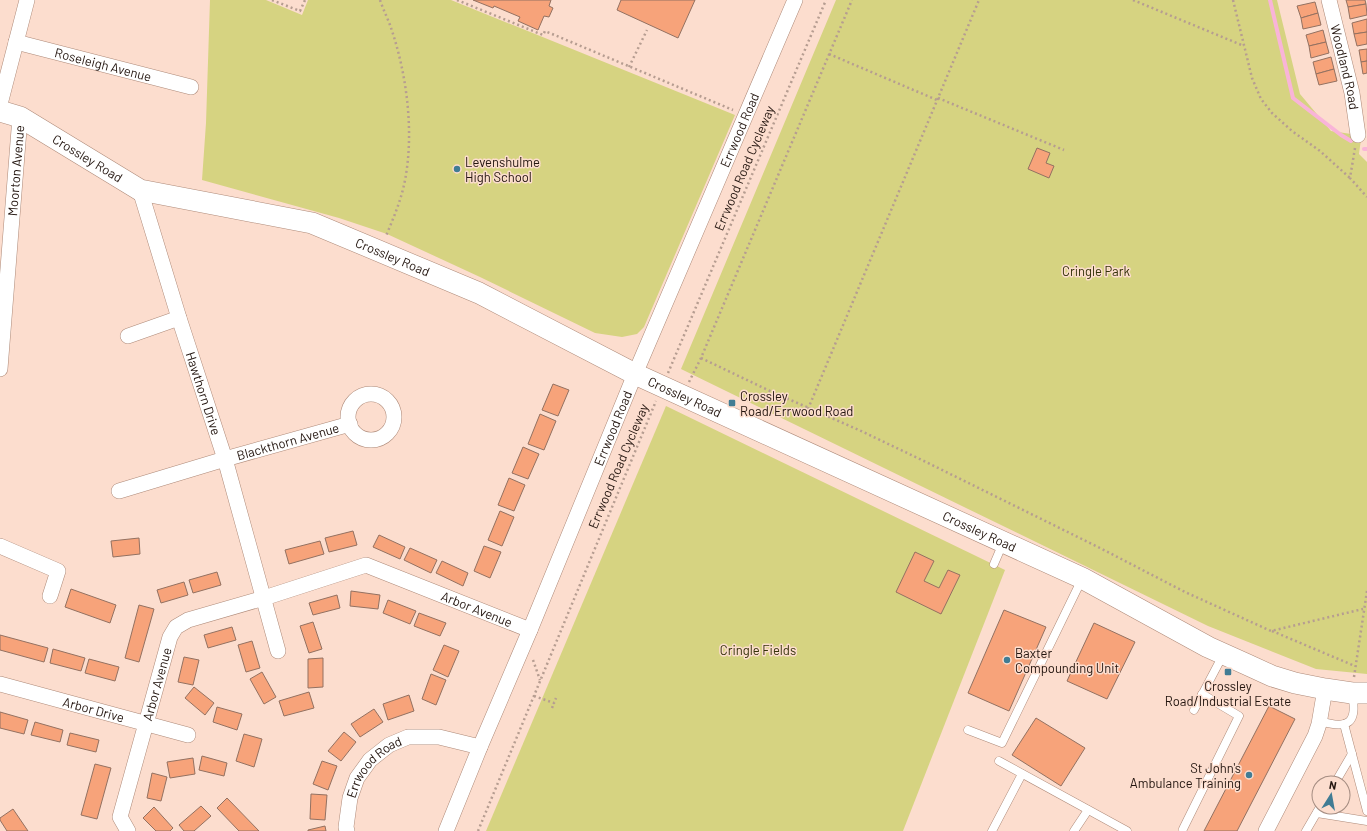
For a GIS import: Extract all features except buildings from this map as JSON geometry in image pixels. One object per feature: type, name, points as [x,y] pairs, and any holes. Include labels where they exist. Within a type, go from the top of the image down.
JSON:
[{"type":"street","points":[[0,104],[28,0]]},
{"type":"street","name":"Errwood Road","points":[[446,831],[635,374],[795,0]]},
{"type":"street","name":"Woodland Road","points":[[1329,0],[1352,93],[1358,135]]},
{"type":"street","name":"Roseleigh Avenue","points":[[16,42],[191,88]]},
{"type":"street","name":"Crossley Road","points":[[0,111],[20,117],[140,190],[312,223],[479,293],[662,387],[1082,578],[1208,647],[1272,676],[1295,683],[1325,689],[1359,693]]},
{"type":"street","name":"Moorton Avenue","points":[[0,369],[20,117]]},
{"type":"street","name":"Hawthorn Drive","points":[[140,190],[179,318],[225,459],[264,598]]},
{"type":"street","points":[[128,336],[179,318]]},
{"type":"street","name":"Blackthorn Avenue","points":[[119,490],[350,424]]},
{"type":"street","points":[[0,546],[58,572],[50,596]]},
{"type":"street","name":"Arbor Avenue","points":[[128,831],[120,817],[170,637],[176,627],[188,620],[366,566],[530,630]]},
{"type":"street","points":[[264,598],[278,652]]},
{"type":"street","name":"Arbor Drive","points":[[0,684],[188,735]]},
{"type":"street","points":[[1266,831],[1315,736],[1320,721],[1325,689]]},
{"type":"street","name":"Errwood Road","points":[[347,831],[346,826],[350,798],[358,778],[370,760],[389,745],[408,736],[439,737],[480,747]]},
{"type":"lane","points":[[994,564],[1003,542]]},
{"type":"lane","points":[[968,730],[1002,743],[1082,578]]},
{"type":"lane","points":[[1194,710],[1224,654]]},
{"type":"lane","points":[[1320,721],[1332,725],[1344,724],[1351,720],[1359,693]]},
{"type":"lane","points":[[1183,829],[1239,716],[1202,694]]},
{"type":"lane","points":[[1344,724],[1367,810]]},
{"type":"lane","points":[[1340,775],[1352,754]]},
{"type":"lane","points":[[999,761],[1128,831]]},
{"type":"lane","points":[[992,831],[1022,774]]},
{"type":"lane","points":[[1074,831],[1088,810]]},
{"type":"lane","points":[[1306,831],[1315,815]]},
{"type":"lane","points":[[1340,815],[1367,821]]},
{"type":"path","points":[[272,0],[300,11],[305,0]]},
{"type":"path","points":[[380,0],[390,26],[402,74],[406,97],[409,137],[404,184],[399,203],[380,252]]},
{"type":"path","points":[[457,0],[544,35],[545,31],[746,115]]},
{"type":"path","name":"Errwood Road Cycleway","points":[[478,831],[662,387],[826,0]]},
{"type":"path","points":[[682,396],[701,358],[852,0]]},
{"type":"path","points":[[808,409],[979,0]]},
{"type":"path","points":[[1133,0],[1244,46]]},
{"type":"path","points":[[1233,0],[1252,78],[1261,99],[1272,113],[1292,131],[1320,151],[1350,178],[1367,196]]},
{"type":"path","points":[[630,67],[646,30]]},
{"type":"path","points":[[829,54],[1064,150]]},
{"type":"path","points":[[1350,178],[1358,135]]},
{"type":"path","points":[[701,358],[808,409],[859,430],[926,462],[1185,592],[1271,631],[1355,666]]},
{"type":"path","points":[[1359,693],[1355,666],[1367,591]]},
{"type":"path","points":[[1271,631],[1363,609]]},
{"type":"path","points":[[534,696],[554,703]]},
{"type":"path","points":[[552,708],[556,698]]},
{"type":"green space","name":"Levenshulme High School","points":[[210,0],[266,0],[302,15],[308,0],[451,0],[735,115],[644,327],[637,334],[622,337],[595,333],[387,234],[339,218],[202,180],[206,123]]},
{"type":"green space","name":"Cringle Park","points":[[836,0],[1277,0],[1300,94],[1331,131],[1358,135],[1361,139],[1359,154],[1367,162],[1367,674],[1316,669],[1208,626],[681,369]]},
{"type":"green space","name":"Cringle Fields","points":[[666,406],[1005,570],[903,831],[486,831]]},
{"type":"waterway","points":[[1270,0],[1293,98],[1351,141]]},
{"type":"place","name":"Levenshulme High School","points":[[457,169]]},
{"type":"place","name":"Crossley Road/Errwood Road","points":[[732,403]]},
{"type":"place","name":"Baxter Compounding Unit","points":[[1007,660]]},
{"type":"place","name":"Crossley Road/Industrial Estate","points":[[1228,672]]},
{"type":"place","name":"St John's Ambulance Training","points":[[1249,775]]}]
